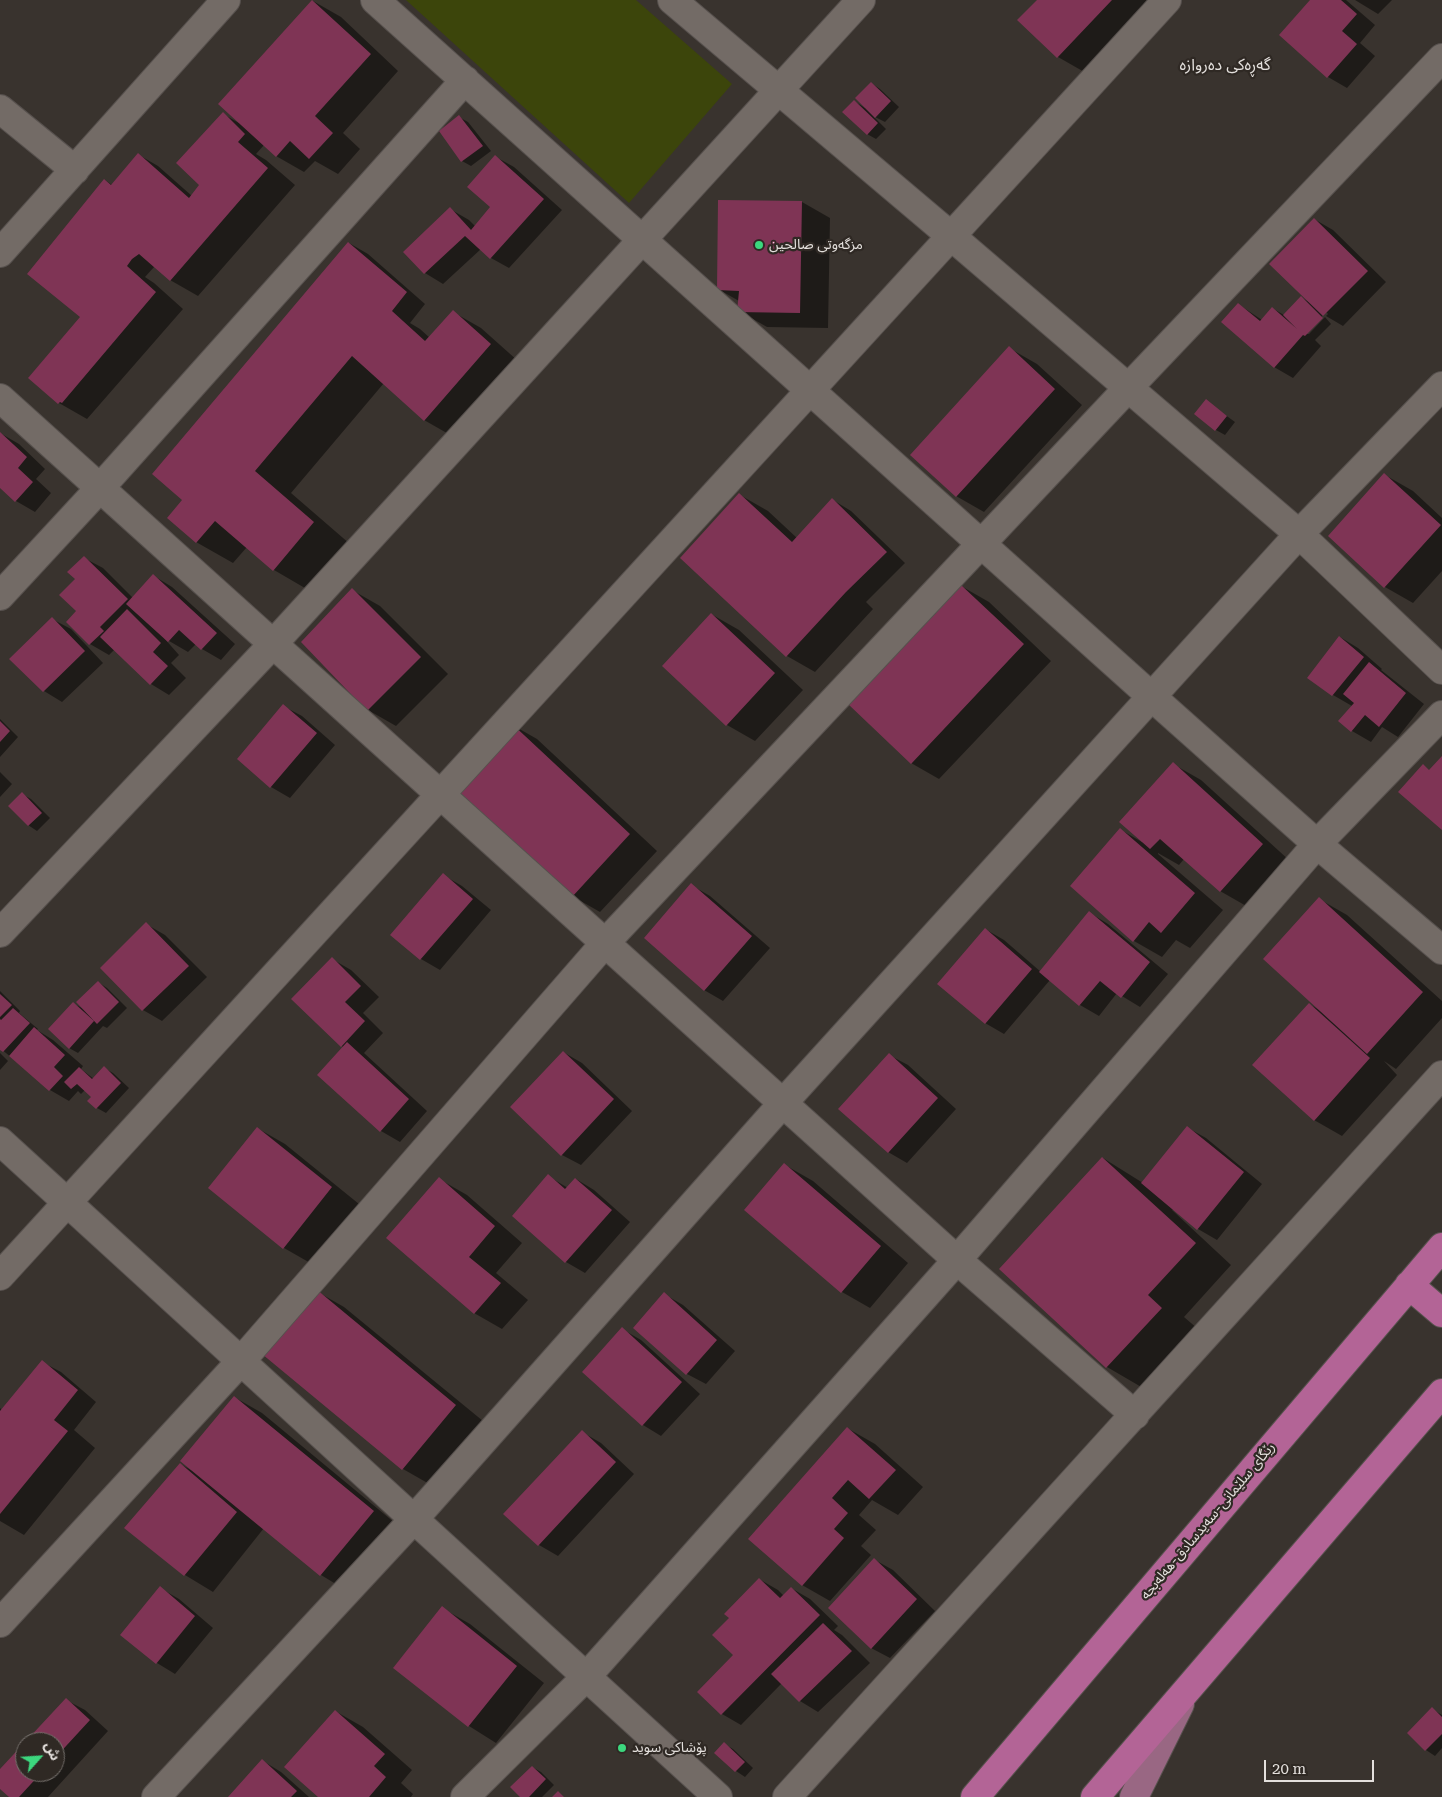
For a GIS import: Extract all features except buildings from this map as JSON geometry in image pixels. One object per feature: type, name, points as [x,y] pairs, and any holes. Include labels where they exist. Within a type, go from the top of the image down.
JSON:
[{"type":"highway","name":"رێگای سلێمانی-سەیدسادق-هەلەبجە","points":[[975,1797],[1442,1246]]},
{"type":"highway","points":[[1409,1285],[1442,1313]]},
{"type":"highway","points":[[1095,1797],[1442,1392]]},
{"type":"main road","points":[[1134,1797],[1190,1685]]},
{"type":"street","points":[[0,253],[226,0]]},
{"type":"street","points":[[375,0],[1317,844],[1442,950]]},
{"type":"street","points":[[672,0],[1299,534],[1442,670]]},
{"type":"street","points":[[0,933],[273,644],[861,0]]},
{"type":"street","points":[[0,1276],[1167,0]]},
{"type":"street","points":[[0,1624],[241,1361],[605,943],[1442,58]]},
{"type":"street","points":[[0,596],[100,488],[466,80]]},
{"type":"street","points":[[0,109],[75,170]]},
{"type":"street","points":[[156,1797],[414,1519],[783,1102],[1299,534],[1442,386]]},
{"type":"street","points":[[0,398],[957,1260],[1135,1415]]},
{"type":"street","points":[[465,1797],[587,1676],[957,1260],[1317,844],[1442,715]]},
{"type":"street","points":[[787,1797],[1442,1076]]},
{"type":"street","points":[[0,1141],[718,1797]]},
{"type":"green space","points":[[406,0],[636,0],[732,84],[629,203]]},
{"type":"place","name":"مزگەوتی صالحین","points":[[759,245]]},
{"type":"place","name":"پۆشاکی سوید","points":[[622,1748]]},
{"type":"district","name":"گەڕەکی دەروازە","points":[[1225,65]]}]
